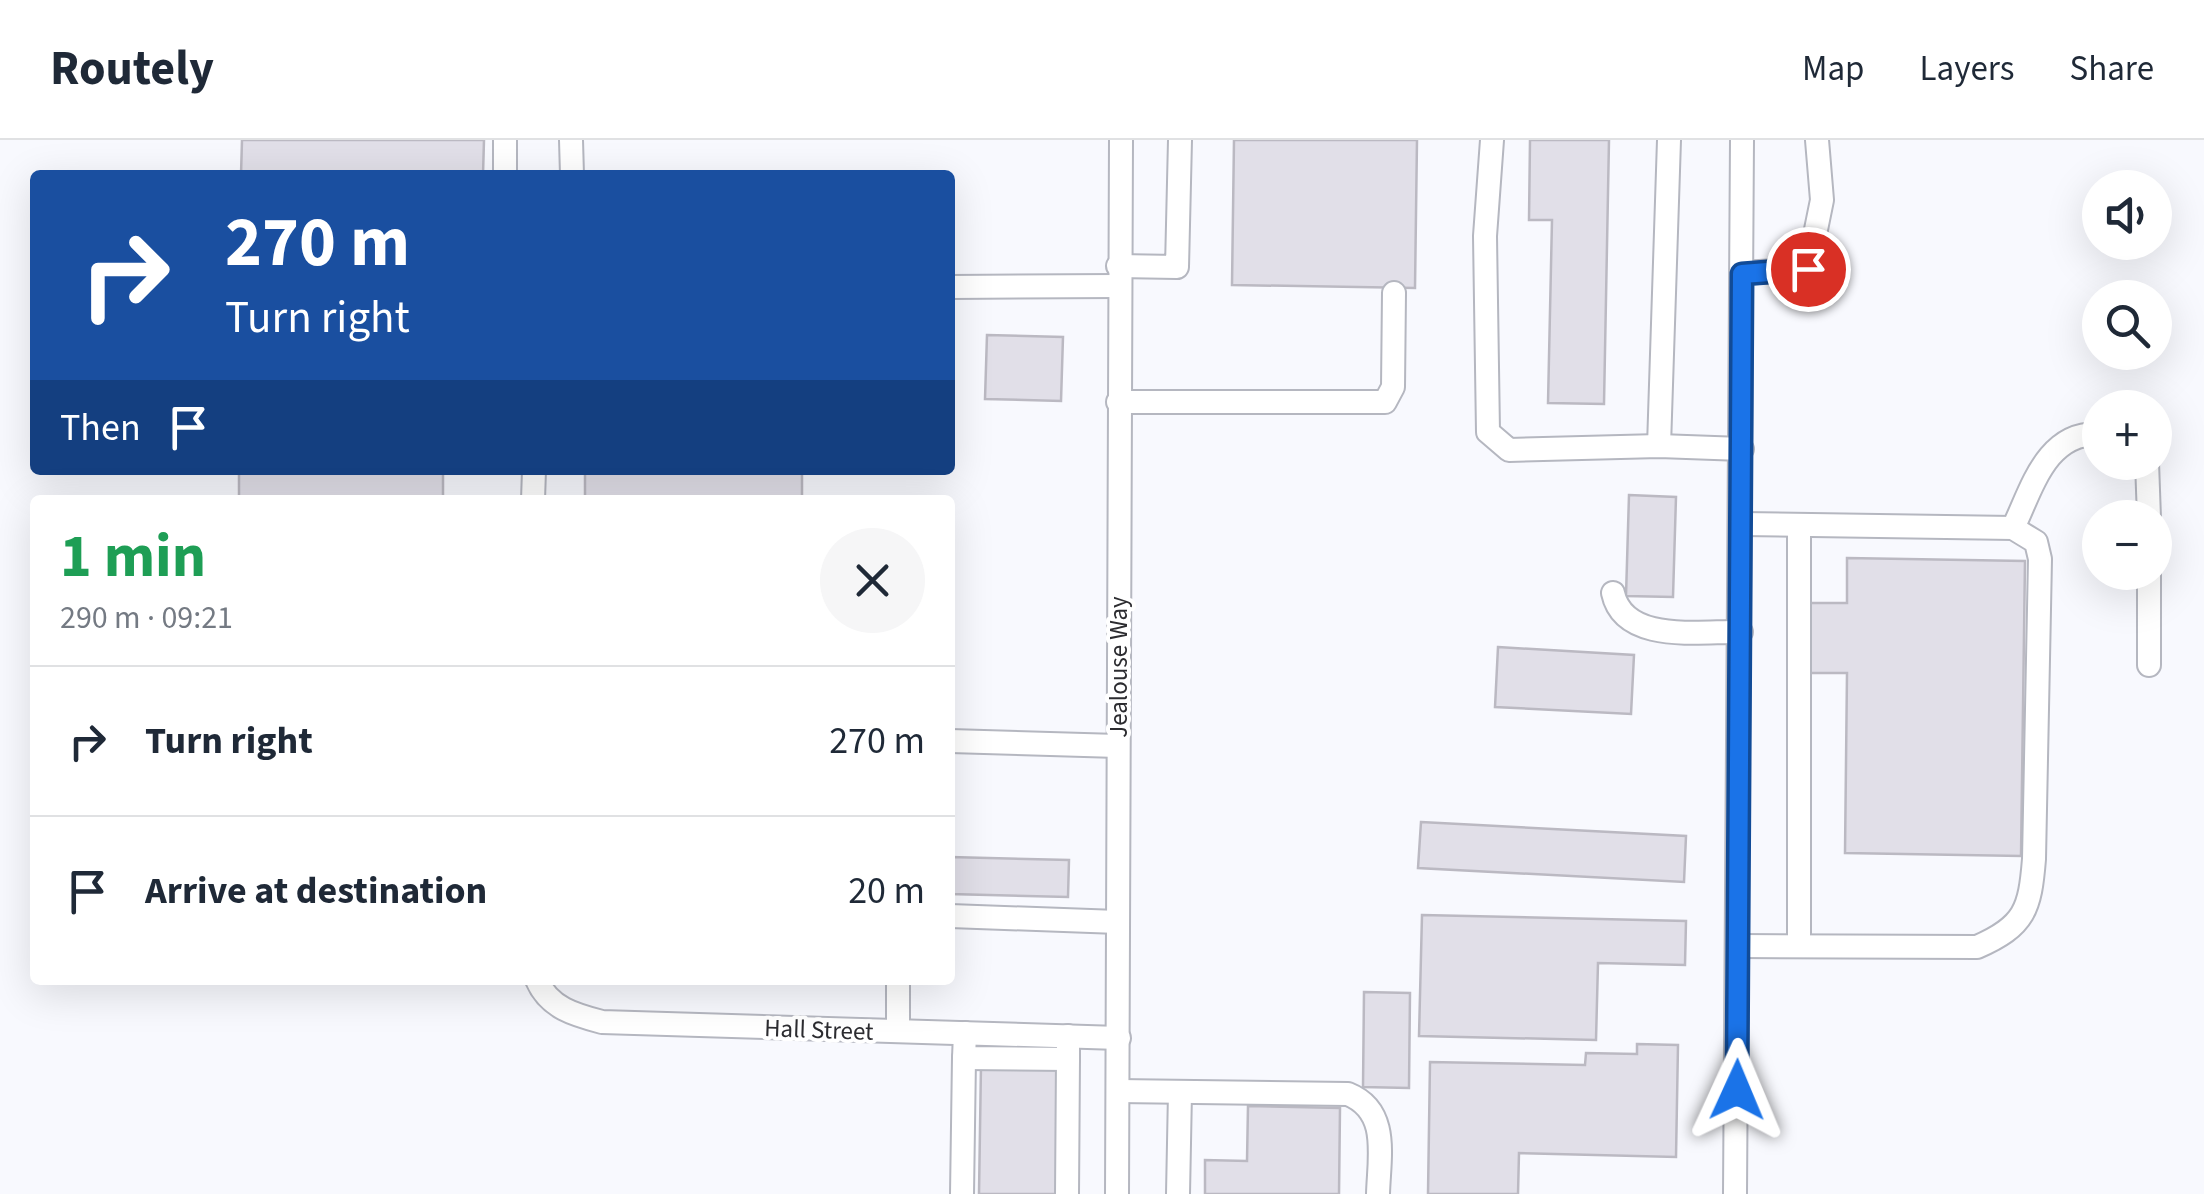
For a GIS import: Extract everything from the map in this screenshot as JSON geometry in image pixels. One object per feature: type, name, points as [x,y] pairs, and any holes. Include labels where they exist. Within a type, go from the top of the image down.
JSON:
[{"type":"street","points":[[505,140],[505,170]]},
{"type":"street","points":[[571,140],[572,170]]},
{"type":"street","name":"Jealouse Way","points":[[1117,1194],[1120,140]]},
{"type":"street","points":[[955,286],[1118,276],[1177,267],[1180,140]]},
{"type":"street","points":[[1492,140],[1485,236],[1488,432],[1509,450],[1659,446],[1742,449]]},
{"type":"street","points":[[1659,446],[1669,140]]},
{"type":"street","points":[[1735,1194],[1742,140]]},
{"type":"street","points":[[1742,274],[1808,269],[1822,200],[1817,140]]},
{"type":"street","points":[[1118,402],[1385,402],[1393,388],[1394,294]]},
{"type":"street","points":[[2013,528],[2050,453],[2066,440],[2082,437]]},
{"type":"street","points":[[1738,946],[1977,947],[2005,935],[2022,918],[2031,898],[2034,859],[2040,559],[2036,542],[2027,533],[2013,528],[1742,524]]},
{"type":"street","points":[[1799,525],[1799,946]]},
{"type":"street","points":[[2149,590],[2149,665]]},
{"type":"street","points":[[1613,593],[1618,612],[1629,622],[1646,628],[1741,632]]},
{"type":"street","points":[[955,741],[1118,746]]},
{"type":"street","points":[[955,916],[1118,922]]},
{"type":"street","name":"Hall Street","points":[[540,985],[568,1014],[602,1022],[964,1033],[1068,1048],[1118,1038]]},
{"type":"street","points":[[898,985],[898,1031]]},
{"type":"street","points":[[962,1194],[964,1033]]},
{"type":"street","points":[[964,1058],[1068,1048],[1067,1194]]},
{"type":"street","points":[[1118,1091],[1348,1094],[1360,1098],[1379,1123],[1378,1194]]},
{"type":"street","points":[[1178,1194],[1180,1092]]},
{"type":"building","points":[[242,140],[484,140],[483,170],[241,170]]},
{"type":"building","points":[[1234,140],[1417,140],[1415,288],[1232,285]]},
{"type":"building","points":[[1530,140],[1609,140],[1604,404],[1548,403],[1552,220],[1529,220]]},
{"type":"building","points":[[987,335],[1063,337],[1061,401],[985,399]]},
{"type":"building","points":[[239,475],[443,475],[443,495],[239,495]]},
{"type":"building","points":[[585,475],[802,475],[802,495],[585,495]]},
{"type":"building","points":[[1629,495],[1676,497],[1673,597],[1626,596]]},
{"type":"building","points":[[1847,558],[2025,561],[2021,856],[1845,853],[1847,673],[1809,673],[1810,603],[1847,603]]},
{"type":"building","points":[[1498,647],[1634,655],[1631,714],[1495,707]]},
{"type":"building","points":[[1421,822],[1686,836],[1684,882],[1418,868]]},
{"type":"building","points":[[955,857],[1069,860],[1068,897],[955,894]]},
{"type":"building","points":[[1422,915],[1686,921],[1685,965],[1598,963],[1596,1040],[1419,1036]]},
{"type":"building","points":[[1364,992],[1410,993],[1409,1088],[1363,1087]]},
{"type":"building","points":[[1637,1044],[1678,1045],[1676,1157],[1519,1153],[1518,1194],[1428,1194],[1430,1062],[1585,1065],[1586,1053],[1637,1054]]},
{"type":"building","points":[[981,1065],[1058,1067],[1056,1194],[979,1194]]},
{"type":"building","points":[[1248,1106],[1340,1108],[1339,1194],[1205,1194],[1205,1160],[1247,1161]]},
{"type":"route","points":[[1737,1090],[1742,274],[1808,269]]}]
